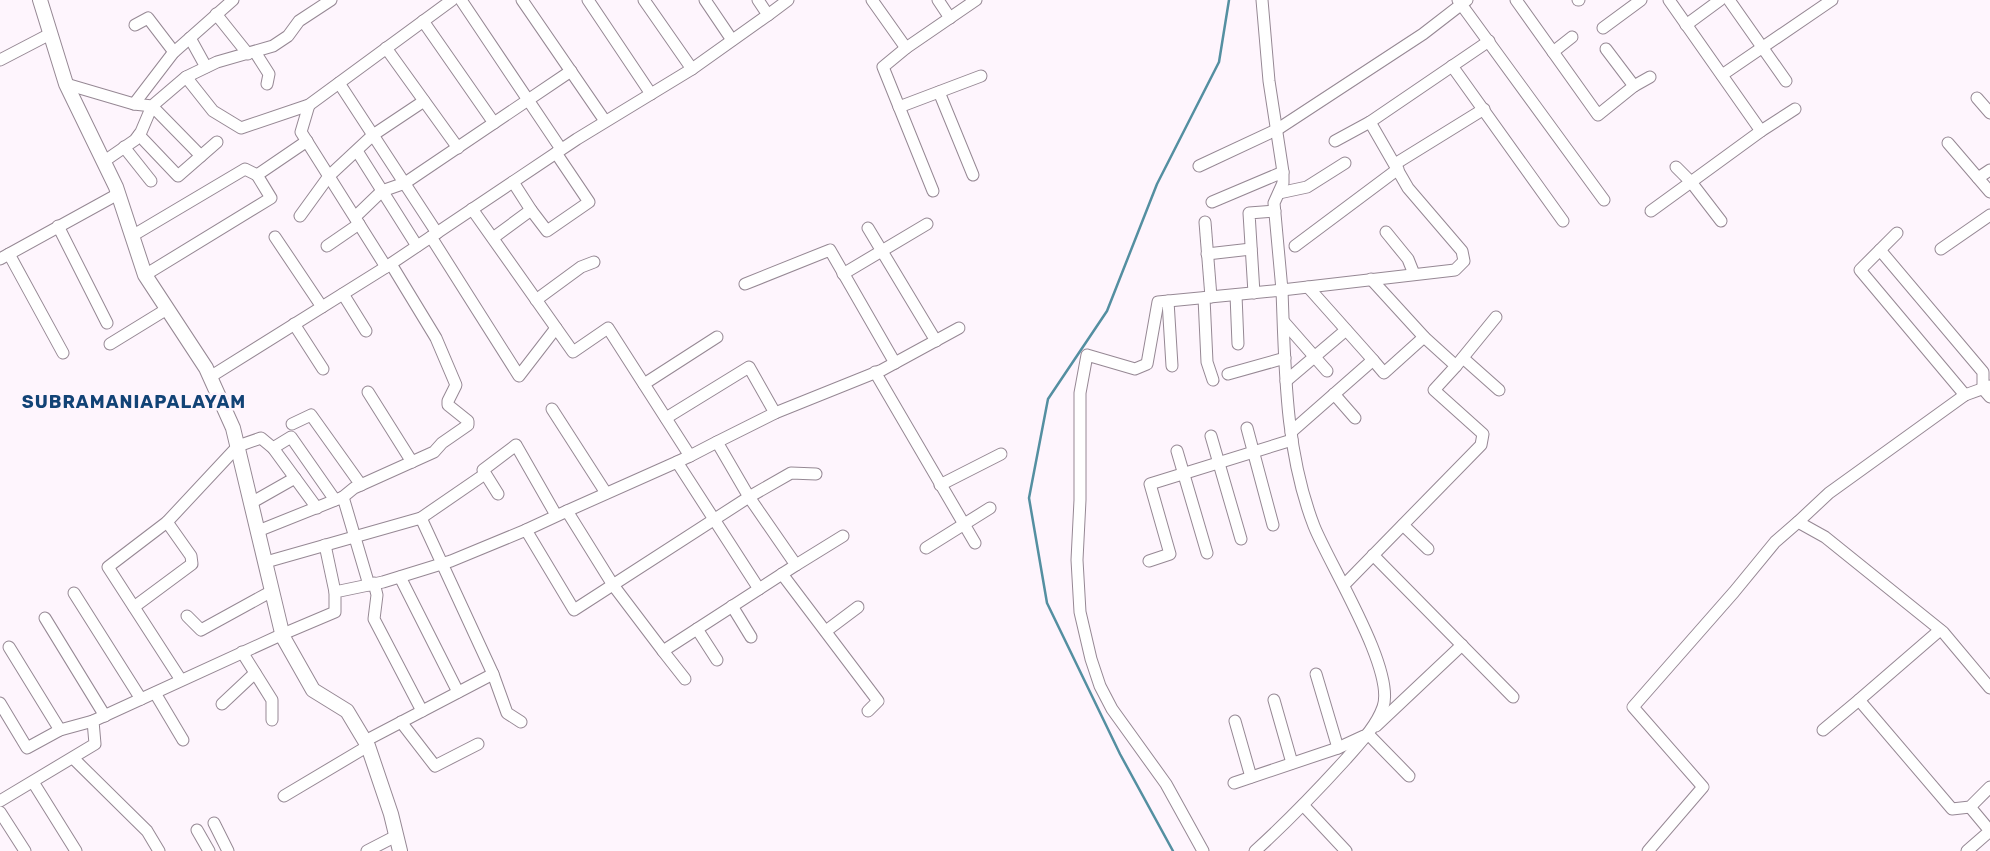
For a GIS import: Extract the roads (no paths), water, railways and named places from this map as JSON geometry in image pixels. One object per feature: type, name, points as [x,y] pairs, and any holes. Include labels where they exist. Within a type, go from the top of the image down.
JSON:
[{"type":"main road","points":[[40,0],[66,84],[118,194],[145,275],[210,377],[233,428],[282,634],[313,690],[347,711],[366,743],[391,814],[400,851]]},
{"type":"street","points":[[134,104],[174,52],[233,0]]},
{"type":"street","points":[[103,162],[139,135],[152,106],[186,77],[217,62],[273,46],[288,36],[299,21],[331,0]]},
{"type":"street","points":[[186,77],[213,111],[241,128],[309,105],[453,0],[528,100],[590,202],[547,231],[513,182]]},
{"type":"street","points":[[522,0],[605,122]]},
{"type":"street","points":[[588,0],[651,94]]},
{"type":"street","points":[[644,0],[692,69]]},
{"type":"street","points":[[705,0],[732,40]]},
{"type":"street","points":[[758,0],[768,15]]},
{"type":"street","points":[[210,377],[389,265],[559,151],[692,69],[788,0]]},
{"type":"street","points":[[872,0],[906,48]]},
{"type":"street","points":[[938,0],[950,18]]},
{"type":"street","points":[[933,191],[883,67],[906,48],[976,0]]},
{"type":"street","points":[[1234,783],[1338,748],[1368,734],[1383,706],[1384,684],[1373,650],[1344,585],[1314,526],[1303,491],[1291,436],[1286,381],[1282,290],[1274,203],[1283,183],[1283,172],[1270,81],[1262,0]]},
{"type":"street","points":[[1516,0],[1598,115],[1634,86],[1650,76]]},
{"type":"street","points":[[1603,28],[1642,0]]},
{"type":"street","points":[[1668,0],[1761,131]]},
{"type":"street","points":[[1686,25],[1720,0]]},
{"type":"street","points":[[1729,0],[1786,81]]},
{"type":"street","points":[[1722,75],[1816,5],[1832,0]]},
{"type":"street","points":[[1199,166],[1278,129],[1422,34],[1462,1],[1604,200]]},
{"type":"street","points":[[216,14],[269,74],[267,84]]},
{"type":"street","points":[[136,25],[148,18],[174,52]]},
{"type":"street","points":[[423,21],[494,123]]},
{"type":"street","points":[[0,60],[50,34]]},
{"type":"street","points":[[1553,52],[1572,37]]},
{"type":"street","points":[[190,38],[206,67]]},
{"type":"street","points":[[1335,141],[1370,122],[1489,41]]},
{"type":"street","points":[[386,48],[458,148]]},
{"type":"street","points":[[1606,48],[1634,86]]},
{"type":"street","points":[[1452,66],[1563,221]]},
{"type":"street","points":[[327,246],[357,220],[382,191],[405,184],[571,71]]},
{"type":"street","points":[[899,107],[981,76]]},
{"type":"street","points":[[339,83],[405,184],[519,376],[556,328]]},
{"type":"street","points":[[66,84],[134,104],[152,106],[201,156]]},
{"type":"street","points":[[939,92],[972,176]]},
{"type":"street","points":[[1977,98],[1990,113]]},
{"type":"street","points":[[300,216],[329,176],[373,135],[424,102]]},
{"type":"street","points":[[258,531],[339,499],[361,485],[434,452],[442,443],[468,425],[468,421],[448,405],[456,385],[436,338],[389,265],[357,220],[302,132],[309,105]]},
{"type":"street","points":[[1651,212],[1795,108]]},
{"type":"street","points":[[1296,246],[1396,167],[1484,109]]},
{"type":"street","points":[[1203,851],[1166,784],[1126,730],[1100,686],[1091,659],[1080,612],[1077,560],[1080,500],[1080,393],[1087,355],[1135,369],[1147,364],[1158,302],[1455,270],[1464,261],[1462,251],[1408,188],[1370,122]]},
{"type":"street","points":[[139,135],[178,176],[217,142]]},
{"type":"street","points":[[257,175],[307,142]]},
{"type":"street","points":[[1948,143],[1990,192]]},
{"type":"street","points":[[124,147],[151,182]]},
{"type":"street","points":[[357,151],[417,246]]},
{"type":"street","points":[[1279,193],[1307,187],[1345,163]]},
{"type":"street","points":[[1676,167],[1691,182],[1721,221]]},
{"type":"street","points":[[132,236],[245,170],[257,175],[271,198],[145,275]]},
{"type":"street","points":[[1978,178],[1990,170]]},
{"type":"street","points":[[1212,202],[1283,172]]},
{"type":"street","points":[[62,353],[3,256],[118,194]]},
{"type":"street","points":[[472,210],[573,352],[608,328],[690,456]]},
{"type":"street","points":[[493,238],[531,210]]},
{"type":"street","points":[[1254,293],[1249,213],[1275,210]]},
{"type":"street","points":[[1941,249],[1990,215]]},
{"type":"street","points":[[1205,222],[1208,254],[1207,362],[1213,380]]},
{"type":"street","points":[[844,274],[927,224]]},
{"type":"street","points":[[58,226],[107,323]]},
{"type":"street","points":[[868,228],[936,341]]},
{"type":"street","points":[[1386,232],[1408,259],[1414,274]]},
{"type":"street","points":[[1897,233],[1860,270],[1965,395]]},
{"type":"street","points":[[275,237],[322,307]]},
{"type":"street","points":[[1208,254],[1251,249]]},
{"type":"street","points":[[745,284],[830,250],[895,363]]},
{"type":"street","points":[[1648,851],[1703,787],[1633,707],[1734,592],[1775,542],[1829,493],[1965,395],[1988,391],[1984,372],[1880,250]]},
{"type":"street","points":[[536,300],[580,267],[594,262]]},
{"type":"street","points":[[1370,279],[1424,337],[1499,390]]},
{"type":"street","points":[[1308,287],[1384,373],[1424,337]]},
{"type":"street","points":[[343,294],[366,332]]},
{"type":"street","points":[[1236,295],[1238,344]]},
{"type":"street","points":[[1168,301],[1172,366]]},
{"type":"street","points":[[110,344],[167,309]]},
{"type":"street","points":[[1344,585],[1481,445],[1483,434],[1434,390],[1496,318]]},
{"type":"street","points":[[1284,322],[1327,371]]},
{"type":"street","points":[[294,324],[323,369]]},
{"type":"street","points":[[335,592],[372,584],[441,564],[526,530],[690,456],[775,413],[895,363],[960,328]]},
{"type":"street","points":[[1286,381],[1346,330]]},
{"type":"street","points":[[644,384],[717,337]]},
{"type":"street","points":[[1228,374],[1285,358]]},
{"type":"street","points":[[1149,561],[1170,554],[1150,484],[1254,452],[1291,436],[1334,394],[1373,360]]},
{"type":"street","points":[[666,418],[749,368],[775,413]]},
{"type":"street","points":[[875,372],[974,543]]},
{"type":"street","points":[[368,392],[412,462]]},
{"type":"street","points":[[1334,394],[1356,418]]},
{"type":"street","points":[[552,409],[606,493]]},
{"type":"street","points":[[292,424],[311,415],[361,485]]},
{"type":"street","points":[[1247,428],[1273,525]]},
{"type":"street","points":[[1211,436],[1241,539]]},
{"type":"street","points":[[273,448],[292,437],[339,499],[377,595],[374,619],[422,711]]},
{"type":"street","points":[[181,680],[108,568],[167,522],[238,446],[261,438],[273,448],[317,508]]},
{"type":"street","points":[[716,442],[796,565]]},
{"type":"street","points":[[498,494],[483,470],[516,445],[556,515]]},
{"type":"street","points":[[1177,451],[1207,553]]},
{"type":"street","points":[[940,485],[1001,454]]},
{"type":"street","points":[[677,462],[758,589]]},
{"type":"street","points":[[526,530],[574,610],[715,519],[791,473],[816,474]]},
{"type":"street","points":[[266,562],[421,518],[485,474]]},
{"type":"street","points":[[252,503],[295,478]]},
{"type":"street","points":[[926,548],[990,508]]},
{"type":"street","points":[[567,511],[613,585],[685,679]]},
{"type":"street","points":[[421,518],[493,674],[507,713],[520,722]]},
{"type":"street","points":[[134,607],[192,564],[191,556],[167,522]]},
{"type":"street","points":[[1798,522],[1825,537],[1940,630],[1990,688]]},
{"type":"street","points":[[1403,525],[1428,549]]},
{"type":"street","points":[[663,651],[843,536]]},
{"type":"street","points":[[0,703],[27,748],[60,730],[105,716],[242,652],[334,612],[335,592],[325,545]]},
{"type":"street","points":[[1373,555],[1513,697]]},
{"type":"street","points":[[782,574],[878,701],[868,711]]},
{"type":"street","points":[[400,576],[458,692]]},
{"type":"street","points":[[186,616],[201,630],[272,590]]},
{"type":"street","points":[[74,593],[141,699]]},
{"type":"street","points":[[732,606],[751,637]]},
{"type":"street","points":[[826,632],[858,606]]},
{"type":"street","points":[[45,618],[105,716]]},
{"type":"street","points":[[697,629],[716,660]]},
{"type":"street","points":[[1823,730],[1940,630]]},
{"type":"street","points":[[1255,851],[1303,805],[1368,734],[1462,645]]},
{"type":"street","points":[[9,647],[60,730]]},
{"type":"street","points":[[242,652],[272,700],[272,720]]},
{"type":"street","points":[[222,704],[255,673]]},
{"type":"street","points":[[284,796],[401,722],[493,674]]},
{"type":"street","points":[[1316,674],[1338,748]]},
{"type":"street","points":[[155,693],[183,740]]},
{"type":"street","points":[[1274,700],[1292,763]]},
{"type":"street","points":[[1859,700],[1952,809],[1970,807],[1990,787]]},
{"type":"street","points":[[0,801],[95,744],[93,721]]},
{"type":"street","points":[[1235,721],[1251,777]]},
{"type":"street","points":[[401,722],[435,766],[478,744]]},
{"type":"street","points":[[1368,734],[1409,776]]},
{"type":"street","points":[[73,758],[146,831],[159,851]]},
{"type":"street","points":[[33,782],[76,851]]},
{"type":"street","points":[[1303,805],[1346,851]]},
{"type":"street","points":[[1966,851],[1990,831],[1970,807]]},
{"type":"street","points":[[0,812],[25,851]]},
{"type":"street","points":[[214,822],[228,851]]},
{"type":"street","points":[[197,830],[209,851]]},
{"type":"street","points":[[368,851],[396,836]]},
{"type":"waterway","points":[[1173,851],[1120,754],[1047,603],[1029,498],[1048,399],[1107,311],[1157,184],[1219,62],[1229,0]]},
{"type":"district","name":"SUBRAMANIAPALAYAM","points":[[134,402]]}]
